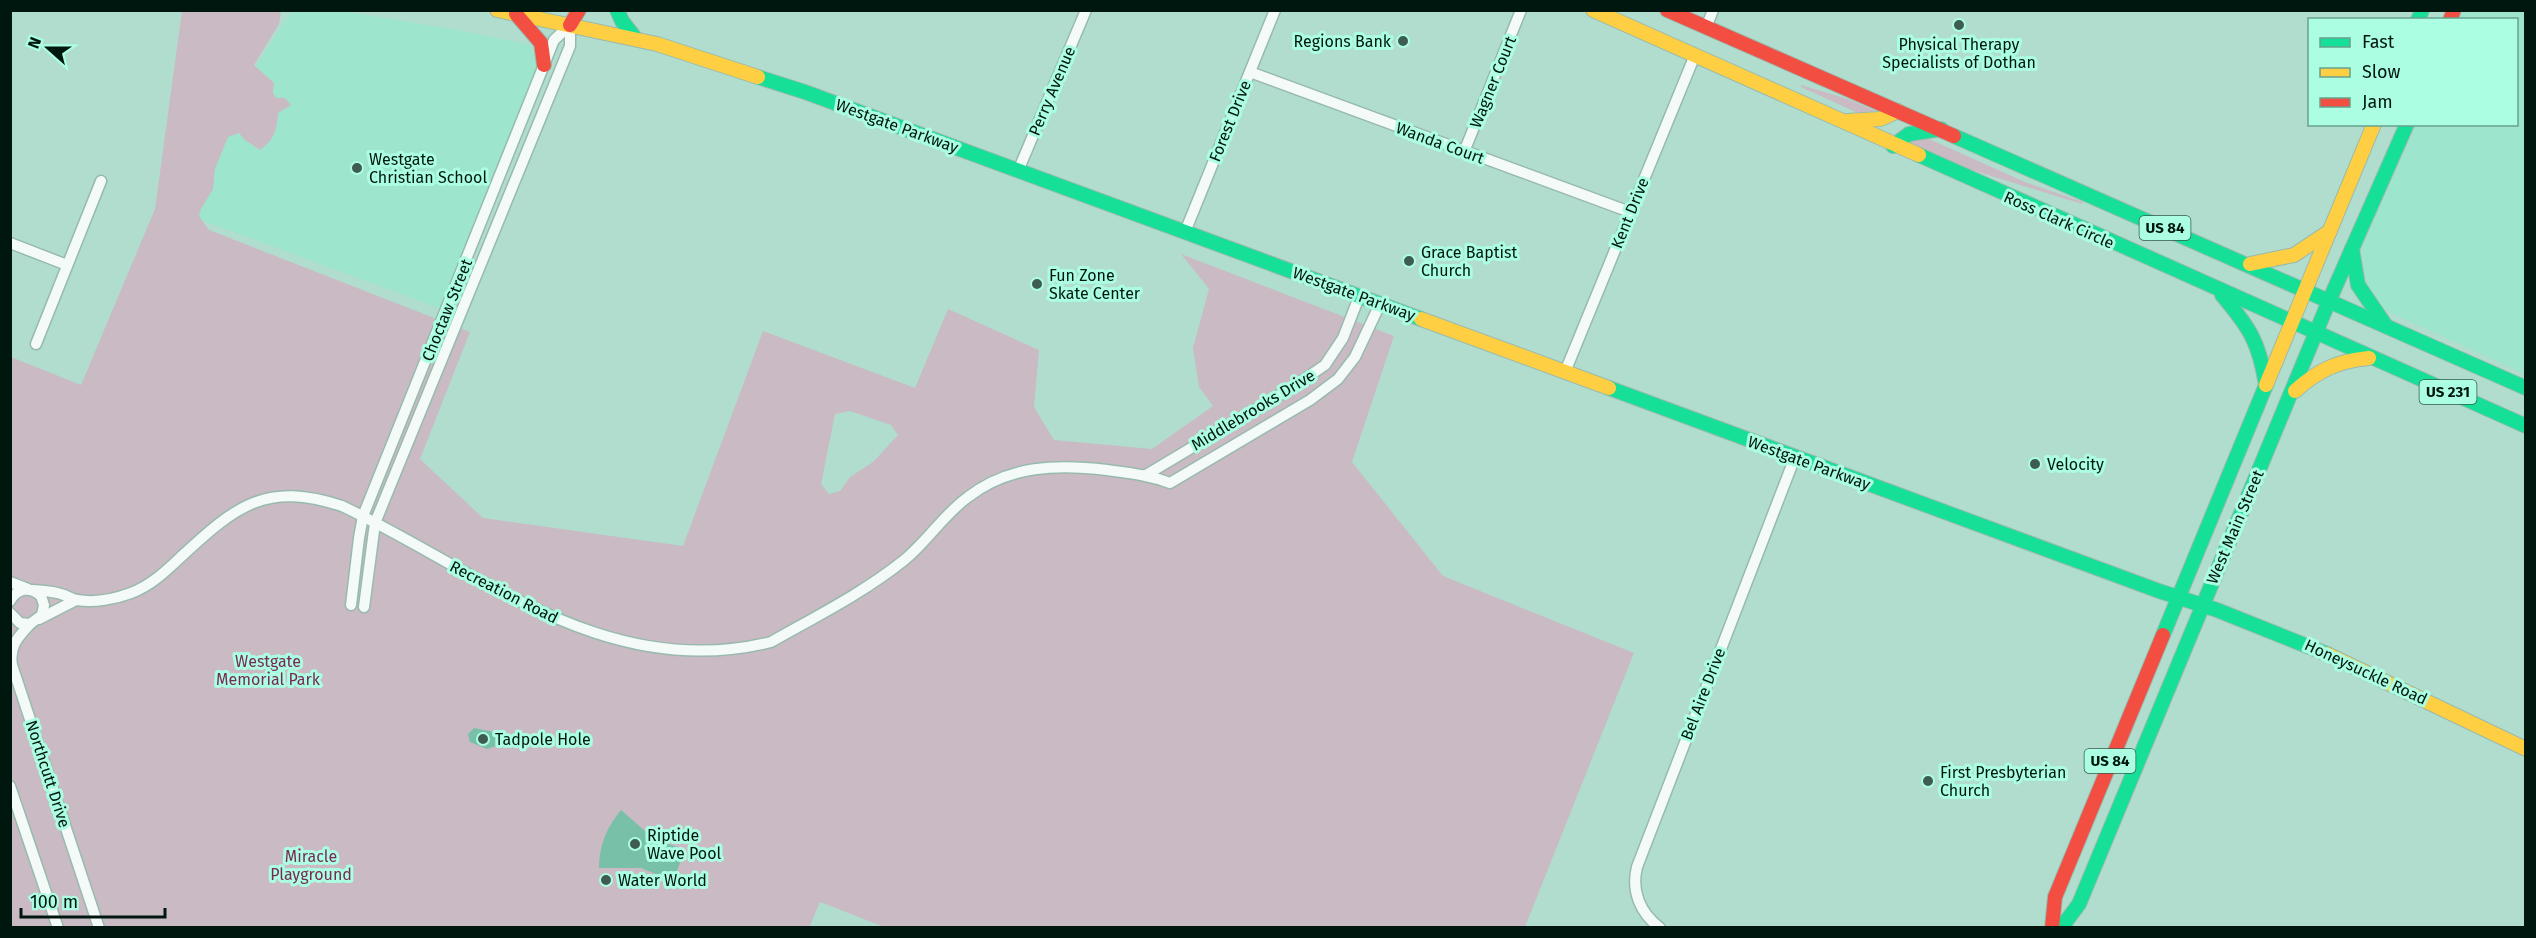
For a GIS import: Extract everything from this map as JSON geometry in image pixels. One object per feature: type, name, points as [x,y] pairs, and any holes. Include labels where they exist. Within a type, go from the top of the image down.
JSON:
[{"type":"main road","name":"Westgate Parkway","points":[[497,10],[636,39],[752,74],[2202,605]]},
{"type":"main road","name":"Choctaw Street","points":[[570,25],[579,10]]},
{"type":"main road","points":[[617,10],[622,21],[636,39]]},
{"type":"main road","name":"Ross Clark Circle","points":[[1593,10],[2218,291],[2526,426]]},
{"type":"main road","name":"US 84","points":[[1667,10],[2330,301]]},
{"type":"main road","points":[[516,14],[541,43],[544,65]]},
{"type":"main road","points":[[1657,39],[1687,36],[1706,28]]},
{"type":"main road","points":[[1695,55],[1739,43]]},
{"type":"main road","points":[[1838,120],[1879,121],[1889,118],[1898,111]]},
{"type":"main road","name":"West Main Street","points":[[2052,927],[2055,897],[2373,126]]},
{"type":"main road","name":"West Main Street","points":[[2061,927],[2079,904],[2202,605],[2406,126]]},
{"type":"main road","points":[[1893,146],[1900,137],[1907,134],[1941,129]]},
{"type":"main road","points":[[2246,264],[2288,260],[2304,252],[2330,231]]},
{"type":"main road","points":[[2352,249],[2358,285],[2386,326]]},
{"type":"main road","name":"US 84","points":[[2218,291],[2250,327],[2257,339],[2266,385]]},
{"type":"main road","name":"US 231","points":[[2330,301],[2526,388]]},
{"type":"main road","points":[[2291,395],[2315,372],[2332,363],[2371,358]]},
{"type":"main road","name":"Honeysuckle Road","points":[[2202,605],[2328,653],[2526,749]]},
{"type":"street","name":"Perry Avenue","points":[[1018,171],[1086,10]]},
{"type":"street","name":"Forest Drive","points":[[1185,232],[1275,10]]},
{"type":"street","points":[[1706,28],[1713,10]]},
{"type":"street","name":"Wagner Court","points":[[1464,152],[1522,11]]},
{"type":"street","name":"Choctaw Street","points":[[351,605],[358,538],[363,516],[554,40],[570,25]]},
{"type":"street","name":"Choctaw Street","points":[[364,607],[375,523],[570,45],[570,25]]},
{"type":"street","name":"Kent Drive","points":[[1565,372],[1695,55]]},
{"type":"street","name":"Wanda Court","points":[[1250,72],[1630,212]]},
{"type":"street","points":[[36,344],[101,181]]},
{"type":"street","points":[[10,243],[67,265]]},
{"type":"street","name":"Middlebrooks Drive","points":[[1146,475],[1293,387],[1325,365],[1343,338],[1359,297]]},
{"type":"street","name":"Middlebrooks Drive","points":[[1170,483],[1310,400],[1338,379],[1355,357],[1380,304]]},
{"type":"street","name":"Bel Aire Drive","points":[[1660,927],[1648,917],[1640,904],[1635,882],[1637,867],[1795,457]]},
{"type":"street","name":"Recreation Road","points":[[10,582],[30,590],[48,591],[76,600],[111,598],[142,588],[164,573],[226,519],[254,502],[288,495],[342,506],[492,588],[551,617],[656,647],[690,651],[724,651],[771,642],[858,591],[903,561],[956,507],[995,480],[1019,472],[1063,466],[1146,475],[1170,483]]},
{"type":"street","points":[[10,601],[19,591],[30,590],[43,600],[44,610],[35,621],[20,623],[11,618]]},
{"type":"street","name":"Recreation Road","points":[[35,621],[76,600]]},
{"type":"street","name":"Northcutt Drive","points":[[35,621],[14,642],[11,655],[12,665],[99,927]]},
{"type":"street","points":[[10,786],[58,927]]},
{"type":"shaded area","name":"Westgate Christian School","points":[[337,10],[458,30],[530,45],[538,65],[442,309],[196,218],[248,79],[292,11]]},
{"type":"shaded area","points":[[2461,11],[2525,11],[2525,374],[2387,311],[2369,295],[2361,248],[2416,126],[2518,126],[2518,18],[2458,18]]},
{"type":"shaded area","name":"Tadpole Hole","points":[[474,728],[494,732],[498,737],[496,746],[487,749],[470,742],[468,734]]},
{"type":"shaded area","name":"Riptide Wave Pool","points":[[621,810],[653,838],[685,850],[673,881],[641,868],[599,868],[600,852],[605,837]]},
{"type":"green space","name":"Westgate Memorial Park","points":[[182,11],[281,11],[279,24],[254,65],[274,83],[273,93],[276,98],[285,98],[291,105],[278,113],[274,134],[260,150],[239,133],[228,137],[215,169],[213,189],[199,216],[209,230],[470,332],[420,459],[483,518],[683,546],[763,331],[915,388],[948,309],[1039,350],[1034,407],[1054,440],[1152,449],[1213,406],[1199,387],[1193,348],[1209,289],[1181,254],[1394,336],[1352,462],[1443,576],[1634,653],[1525,927],[887,928],[820,902],[809,928],[11,927],[11,357],[81,385],[155,209]],"holes":[[[850,411],[891,425],[898,435],[873,462],[850,477],[840,491],[829,494],[821,484],[835,414]]]},
{"type":"green space","points":[[1801,85],[1848,99],[1876,111],[1860,114]]},
{"type":"green space","points":[[1915,138],[1929,139],[2025,182],[2083,202],[2082,204],[1959,166],[1910,144]]},
{"type":"traffic: fast","points":[[617,10],[622,21],[636,39]]},
{"type":"traffic: fast","points":[[2419,18],[2422,10]]},
{"type":"traffic: fast","points":[[758,77],[805,92],[1421,319]]},
{"type":"traffic: fast","points":[[2329,301],[2406,126]]},
{"type":"traffic: fast","points":[[1893,146],[1909,134],[1941,129]]},
{"type":"traffic: fast","points":[[1954,136],[2526,388]]},
{"type":"traffic: fast","points":[[1919,155],[2526,426]]},
{"type":"traffic: fast","points":[[2352,249],[2358,285],[2386,326]]},
{"type":"traffic: fast","points":[[2163,635],[2266,385],[2260,357],[2252,336],[2222,295]]},
{"type":"traffic: fast","points":[[2061,928],[2079,904],[2329,301]]},
{"type":"traffic: fast","points":[[1609,388],[2159,591],[2217,610],[2327,654]]},
{"type":"traffic: slow","points":[[497,10],[657,44],[758,77]]},
{"type":"traffic: slow","points":[[1593,10],[1919,155]]},
{"type":"traffic: slow","points":[[1847,121],[1880,119],[1898,111]]},
{"type":"traffic: slow","points":[[2266,385],[2373,126]]},
{"type":"traffic: slow","points":[[2250,264],[2294,255],[2330,231]]},
{"type":"traffic: slow","points":[[1421,319],[1609,388]]},
{"type":"traffic: slow","points":[[2295,391],[2312,377],[2329,368],[2348,361],[2369,358]]},
{"type":"traffic: slow","points":[[2327,654],[2526,749]]},
{"type":"traffic: jam","points":[[570,25],[579,10]]},
{"type":"traffic: jam","points":[[1667,10],[1954,136]]},
{"type":"traffic: jam","points":[[2451,18],[2454,10]]},
{"type":"traffic: jam","points":[[516,14],[541,43],[544,65]]},
{"type":"traffic: jam","points":[[2052,928],[2055,897],[2163,635]]},
{"type":"place","name":"Physical Therapy Specialists of Dothan","points":[[1959,25]]},
{"type":"place","name":"Regions Bank","points":[[1403,41]]},
{"type":"place","name":"Westgate Christian School","points":[[357,168]]},
{"type":"place","name":"Grace Baptist Church","points":[[1409,261]]},
{"type":"place","name":"Fun Zone Skate Center","points":[[1037,284]]},
{"type":"place","name":"Velocity","points":[[2035,464]]},
{"type":"place","name":"Tadpole Hole","points":[[483,739]]},
{"type":"place","name":"First Presbyterian Church","points":[[1928,781]]},
{"type":"place","name":"Riptide Wave Pool","points":[[635,844]]},
{"type":"place","name":"Water World","points":[[606,880]]},
{"type":"park label","name":"Miracle Playground","points":[[311,865]]}]
